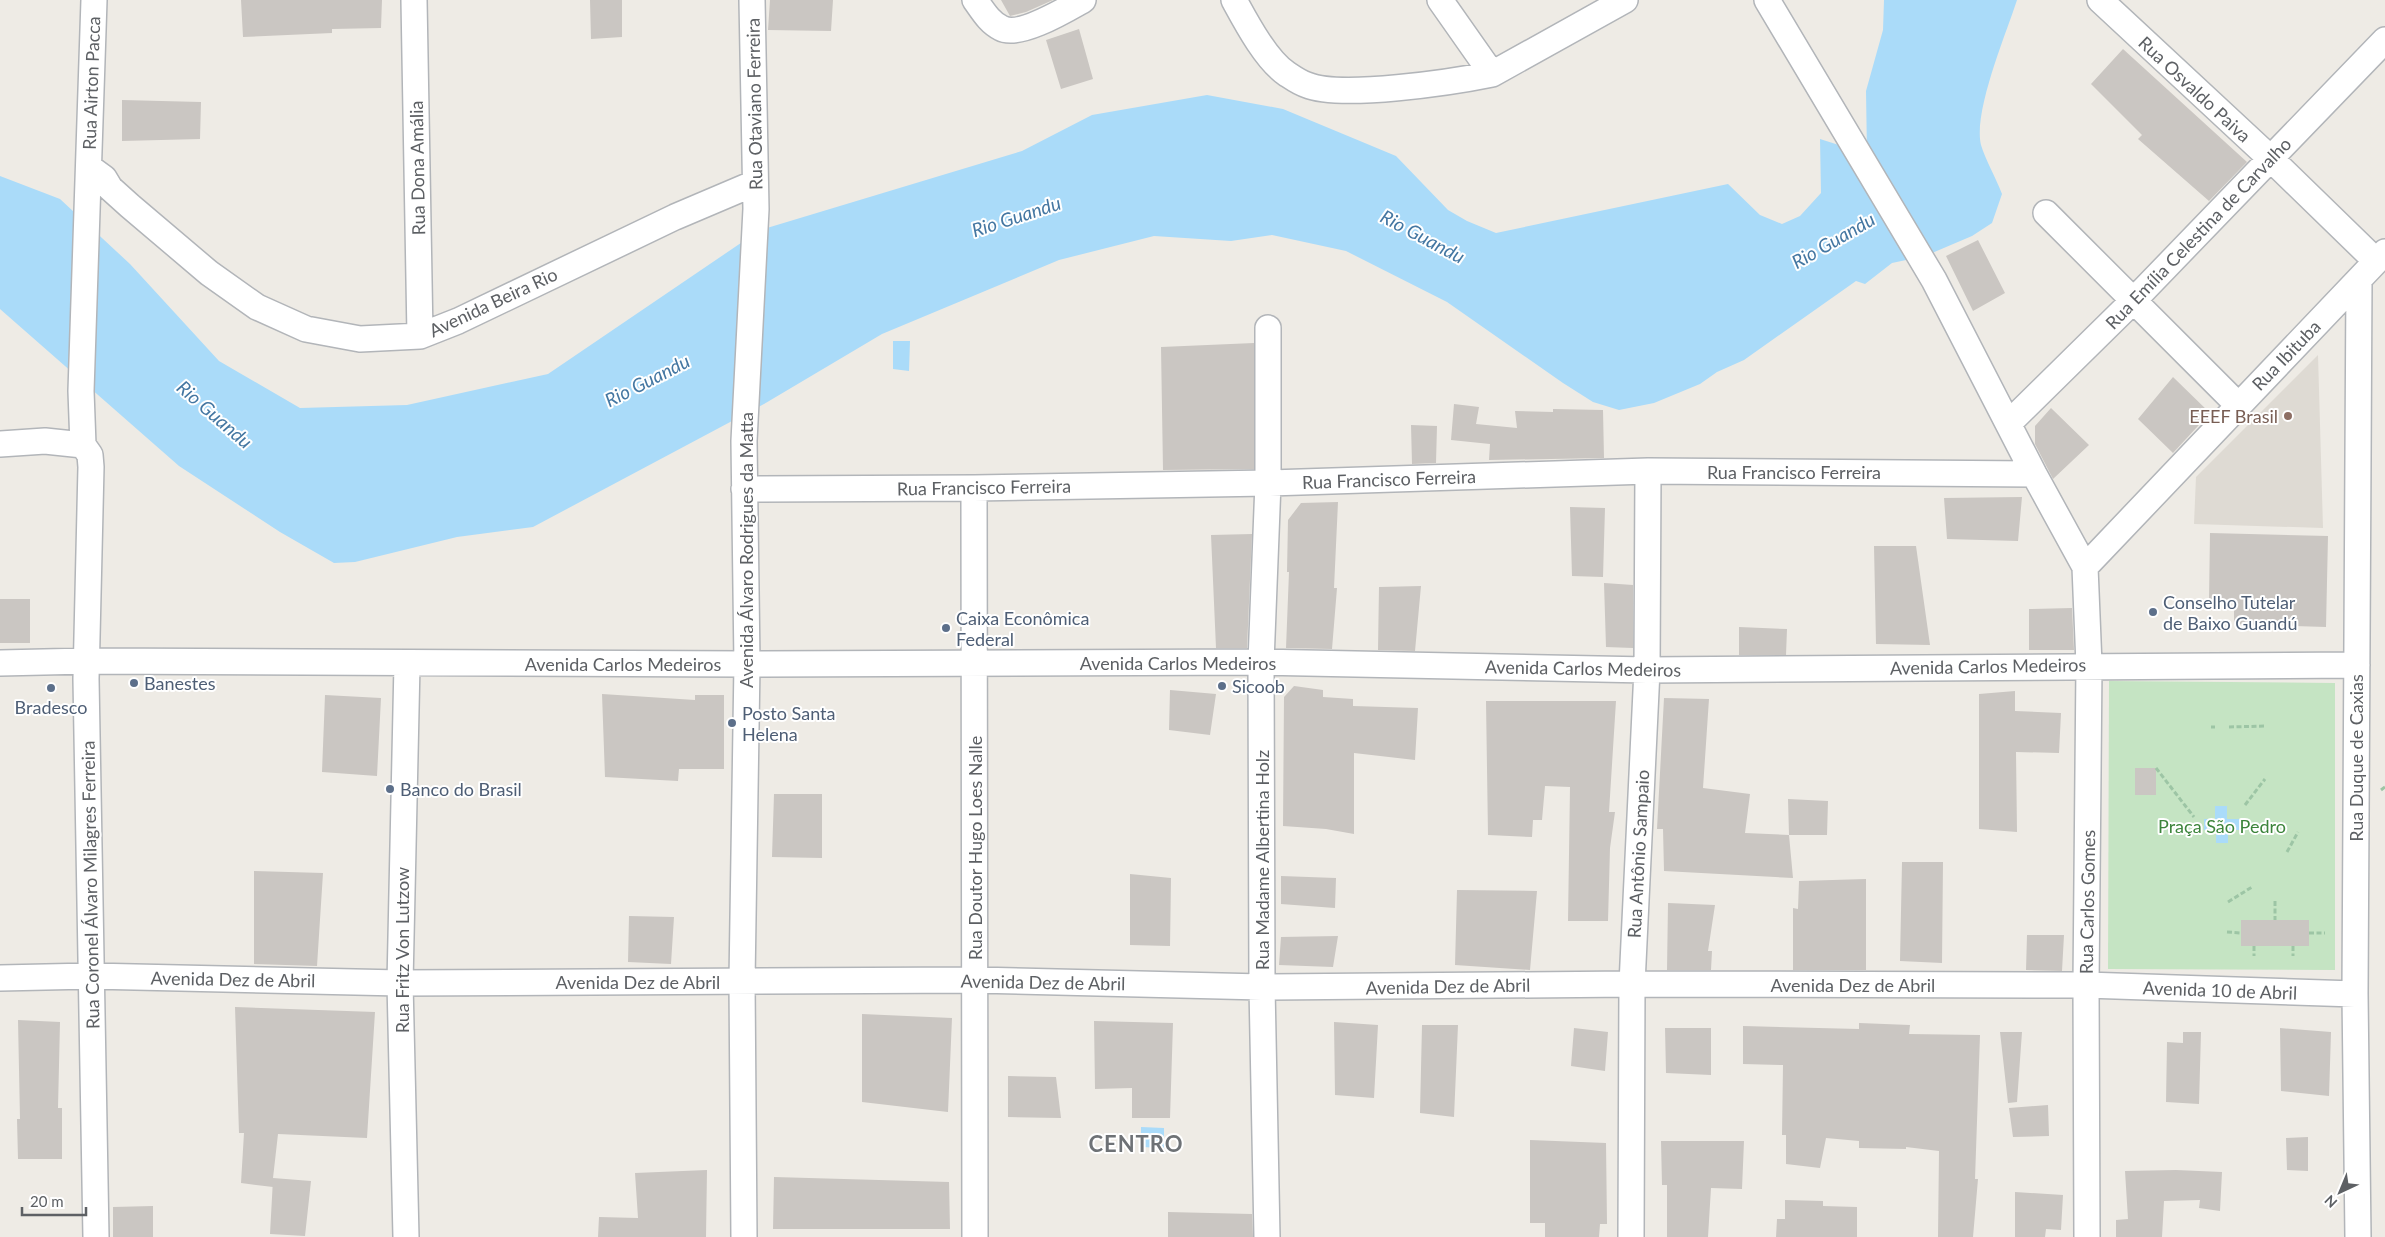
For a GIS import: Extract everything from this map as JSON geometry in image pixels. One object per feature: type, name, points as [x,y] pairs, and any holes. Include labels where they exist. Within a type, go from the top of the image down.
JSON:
[{"type":"street","name":"Rua Airton Pacca","points":[[81,391],[94,0]]},
{"type":"street","name":"Rua Dona Amália","points":[[414,0],[420,336]]},
{"type":"street","name":"Rua Otaviano Ferreira","points":[[752,0],[756,209]]},
{"type":"street","points":[[975,0],[990,21],[1003,30],[1019,29],[1044,20],[1083,0]]},
{"type":"street","points":[[1234,0],[1270,58],[1285,73],[1308,86],[1353,90],[1460,80],[1492,74],[1625,0]]},
{"type":"street","points":[[1440,0],[1492,74]]},
{"type":"street","points":[[1767,0],[1828,99],[1934,280],[2034,474],[2085,567]]},
{"type":"street","name":"Rua Osvaldo Paiva","points":[[2100,0],[2270,158],[2381,257]]},
{"type":"street","name":"Rua Emília Celestina de Carvalho","points":[[2009,423],[2134,300],[2385,40]]},
{"type":"street","name":"Avenida Beira Rio","points":[[89,166],[104,178],[110,188],[130,206],[202,266],[257,307],[306,329],[360,339],[420,336],[458,321],[675,217],[756,183]]},
{"type":"street","name":"Avenida Álvaro Rodrigues da Matta","points":[[744,1237],[742,981],[747,664],[744,441],[756,209]]},
{"type":"street","points":[[2046,213],[2238,405]]},
{"type":"street","name":"Rua Ibituba","points":[[2085,567],[2381,257]]},
{"type":"street","name":"Rua Duque de Caxias","points":[[2358,1237],[2355,994],[2359,280]]},
{"type":"street","name":"Rua Madame Albertina Holz","points":[[1267,1237],[1262,987],[1261,662],[1268,483],[1268,328]]},
{"type":"street","name":"Rua Coronel Álvaro Milagres Ferreira","points":[[81,391],[83,445],[90,454],[91,468],[87,661],[96,1237]]},
{"type":"street","points":[[0,444],[45,441],[83,445]]},
{"type":"street","name":"Rua Francisco Ferreira","points":[[744,489],[974,488],[1268,483],[1648,471],[2034,474]]},
{"type":"street","name":"Rua Antônio Sampaio","points":[[1631,1237],[1632,984],[1647,670],[1648,471]]},
{"type":"street","name":"Rua Doutor Hugo Loes Nalle","points":[[974,488],[975,1237]]},
{"type":"street","name":"Rua Carlos Gomes","points":[[2085,567],[2089,665],[2086,985],[2087,1237]]},
{"type":"street","name":"Avenida Carlos Medeiros","points":[[0,663],[87,661],[407,664],[1261,662],[1647,670],[2089,665],[2357,665]]},
{"type":"street","name":"Rua Fritz Von Lutzow","points":[[406,1237],[400,983],[407,664]]},
{"type":"street","name":"Avenida Dez de Abril","points":[[0,978],[91,976],[400,983],[976,980],[1262,987],[1632,984],[2086,985]]},
{"type":"street","name":"Avenida 10 de Abril","points":[[2086,985],[2355,994]]},
{"type":"path","points":[[2229,727],[2266,726]]},
{"type":"path","points":[[2156,768],[2194,817]]},
{"type":"path","points":[[2245,805],[2265,779]]},
{"type":"path","points":[[2381,790],[2385,787]]},
{"type":"path","points":[[2287,852],[2298,832]]},
{"type":"path","points":[[2228,902],[2252,887]]},
{"type":"path","points":[[2274,901],[2275,920]]},
{"type":"path","points":[[2227,932],[2241,933]]},
{"type":"path","points":[[2309,933],[2326,933]]},
{"type":"path","points":[[2254,946],[2254,956]]},
{"type":"path","points":[[2293,946],[2293,956]]},
{"type":"shaded area","name":"EEEF Brasil","points":[[2318,355],[2323,528],[2194,524],[2196,477]]},
{"type":"green space","name":"Praça São Pedro","points":[[2109,681],[2335,683],[2335,970],[2108,969]]},
{"type":"water","name":"Rio Guandu","points":[[1884,0],[2017,0],[1992,73],[1982,113],[1981,145],[2002,194],[1992,223],[1972,236],[1925,256],[1892,263],[1865,284],[1856,281],[1744,360],[1717,372],[1700,384],[1654,403],[1619,410],[1593,402],[1447,302],[1346,251],[1272,235],[1231,241],[1154,236],[1059,260],[882,334],[764,404],[533,527],[457,537],[355,562],[334,563],[280,532],[179,466],[0,309],[0,176],[60,199],[130,264],[219,361],[300,408],[407,405],[548,374],[760,230],[1022,151],[1092,115],[1207,95],[1283,109],[1396,156],[1448,210],[1467,221],[1496,233],[1728,184],[1760,215],[1782,224],[1800,216],[1821,193],[1820,139],[1867,154],[1866,91],[1883,30]]},
{"type":"water","points":[[893,341],[910,341],[909,371],[893,369]]},
{"type":"water","points":[[2215,806],[2227,806],[2227,819],[2240,819],[2240,830],[2228,830],[2228,843],[2216,843],[2216,831],[2204,830],[2204,819],[2215,819]]},
{"type":"water","points":[[1141,1127],[1164,1128],[1164,1148],[1141,1147]]},
{"type":"building","points":[[241,0],[382,0],[381,28],[332,29],[332,33],[243,37]]},
{"type":"building","points":[[590,0],[622,0],[622,37],[591,39]]},
{"type":"building","points":[[770,0],[833,0],[831,31],[768,30]]},
{"type":"building","points":[[1001,0],[1053,0],[1026,12],[1010,16]]},
{"type":"building","points":[[1079,29],[1093,79],[1061,89],[1046,40]]},
{"type":"building","points":[[2123,49],[2247,162],[2209,201],[2138,139],[2142,135],[2091,84]]},
{"type":"building","points":[[122,100],[201,102],[200,139],[122,141]]},
{"type":"building","points":[[1978,240],[2005,293],[1973,311],[1946,256]]},
{"type":"building","points":[[1254,343],[1254,469],[1163,470],[1161,347]]},
{"type":"building","points":[[2173,377],[2210,413],[2173,453],[2138,419]]},
{"type":"building","points":[[1454,404],[1479,407],[1476,424],[1517,428],[1515,411],[1553,412],[1553,409],[1603,410],[1604,458],[1489,460],[1490,444],[1451,440]]},
{"type":"building","points":[[2051,408],[2089,445],[2053,479],[2035,444],[2035,426]]},
{"type":"building","points":[[1411,425],[1437,426],[1436,463],[1412,464]]},
{"type":"building","points":[[2022,497],[2018,541],[1947,539],[1944,498]]},
{"type":"building","points":[[1338,502],[1334,588],[1337,588],[1332,649],[1286,648],[1289,572],[1287,572],[1288,520],[1301,503]]},
{"type":"building","points":[[1570,507],[1605,508],[1603,577],[1572,576]]},
{"type":"building","points":[[2210,533],[2328,536],[2326,627],[2234,624],[2234,602],[2209,601]]},
{"type":"building","points":[[1252,534],[1247,648],[1216,648],[1211,535]]},
{"type":"building","points":[[1874,546],[1916,546],[1930,645],[1876,644]]},
{"type":"building","points":[[1604,583],[1633,585],[1633,648],[1606,647]]},
{"type":"building","points":[[1421,586],[1415,651],[1378,650],[1379,587]]},
{"type":"building","points":[[0,599],[30,599],[30,643],[0,643]]},
{"type":"building","points":[[2072,608],[2074,650],[2029,650],[2029,609]]},
{"type":"building","points":[[1739,627],[1787,629],[1786,655],[1739,655]]},
{"type":"building","points":[[1294,686],[1323,690],[1323,697],[1353,699],[1353,706],[1418,708],[1415,760],[1354,753],[1354,834],[1326,829],[1283,826],[1284,697]]},
{"type":"building","points":[[1170,690],[1216,694],[1210,735],[1169,730]]},
{"type":"building","points":[[2015,691],[2015,711],[2061,713],[2059,753],[2016,752],[2017,832],[1979,829],[1979,694]]},
{"type":"building","points":[[602,694],[695,700],[695,695],[724,695],[724,769],[679,769],[678,781],[605,777]]},
{"type":"building","points":[[325,695],[381,698],[377,776],[322,772]]},
{"type":"building","points":[[1664,698],[1709,699],[1703,788],[1750,794],[1745,833],[1789,835],[1793,878],[1664,871],[1663,829],[1657,829]]},
{"type":"building","points":[[1486,701],[1616,701],[1609,812],[1615,812],[1610,848],[1608,921],[1568,921],[1570,787],[1545,786],[1542,820],[1533,820],[1532,837],[1488,835]]},
{"type":"building","points":[[2135,768],[2156,768],[2156,795],[2135,795]]},
{"type":"building","points":[[774,794],[822,794],[822,858],[772,857]]},
{"type":"building","points":[[1788,799],[1828,801],[1827,835],[1789,835]]},
{"type":"building","points":[[1902,862],[1943,862],[1942,963],[1900,961]]},
{"type":"building","points":[[254,871],[323,873],[317,966],[254,964]]},
{"type":"building","points":[[1130,874],[1171,878],[1170,946],[1130,945]]},
{"type":"building","points":[[1281,876],[1336,878],[1335,908],[1281,904]]},
{"type":"building","points":[[1866,879],[1866,970],[1793,970],[1793,908],[1798,909],[1799,881]]},
{"type":"building","points":[[1457,890],[1537,891],[1530,970],[1455,965]]},
{"type":"building","points":[[1668,903],[1715,905],[1708,951],[1712,951],[1711,970],[1667,970]]},
{"type":"building","points":[[629,916],[674,917],[671,964],[628,962]]},
{"type":"building","points":[[2241,920],[2309,920],[2309,946],[2241,946]]},
{"type":"building","points":[[2027,935],[2064,935],[2062,971],[2026,970]]},
{"type":"building","points":[[1338,936],[1333,967],[1279,965],[1281,937]]},
{"type":"building","points":[[235,1007],[375,1012],[367,1138],[278,1134],[273,1178],[311,1181],[305,1236],[270,1234],[273,1187],[241,1183],[244,1133],[239,1133]]},
{"type":"building","points":[[862,1014],[952,1018],[948,1112],[862,1102]]},
{"type":"building","points":[[18,1020],[60,1022],[58,1108],[62,1108],[62,1159],[18,1159],[17,1119],[20,1119]]},
{"type":"building","points":[[1094,1021],[1173,1023],[1170,1118],[1132,1118],[1132,1088],[1095,1089]]},
{"type":"building","points":[[1334,1022],[1378,1025],[1374,1098],[1335,1095]]},
{"type":"building","points":[[1859,1023],[1910,1025],[1909,1034],[1980,1035],[1975,1179],[1978,1179],[1973,1237],[1938,1237],[1939,1151],[1906,1147],[1906,1149],[1859,1148],[1859,1141],[1826,1138],[1820,1168],[1786,1164],[1786,1135],[1782,1135],[1783,1065],[1743,1064],[1743,1026],[1859,1029]]},
{"type":"building","points":[[1422,1025],[1458,1025],[1454,1117],[1420,1113]]},
{"type":"building","points":[[1574,1028],[1608,1032],[1605,1071],[1571,1066]]},
{"type":"building","points":[[1665,1028],[1711,1028],[1711,1075],[1666,1073]]},
{"type":"building","points":[[2280,1028],[2331,1032],[2329,1096],[2281,1091]]},
{"type":"building","points":[[2000,1032],[2022,1032],[2017,1102],[2008,1103]]},
{"type":"building","points":[[2183,1032],[2201,1032],[2199,1104],[2166,1102],[2167,1042],[2183,1043]]},
{"type":"building","points":[[1008,1076],[1056,1077],[1061,1118],[1008,1117]]},
{"type":"building","points":[[2048,1105],[2049,1136],[2013,1137],[2009,1108]]},
{"type":"building","points":[[2308,1137],[2308,1171],[2287,1170],[2286,1138]]},
{"type":"building","points":[[1530,1140],[1606,1143],[1607,1224],[1600,1224],[1599,1237],[1545,1237],[1545,1223],[1530,1223]]},
{"type":"building","points":[[1661,1141],[1744,1141],[1742,1189],[1711,1188],[1708,1237],[1667,1237],[1667,1185],[1662,1185]]},
{"type":"building","points":[[707,1170],[706,1237],[598,1237],[599,1217],[638,1218],[635,1173]]},
{"type":"building","points":[[2176,1170],[2222,1172],[2220,1211],[2199,1208],[2200,1200],[2164,1201],[2162,1237],[2116,1237],[2116,1220],[2128,1219],[2125,1171]]},
{"type":"building","points":[[774,1177],[949,1182],[950,1229],[773,1229]]},
{"type":"building","points":[[2015,1192],[2063,1195],[2061,1230],[2046,1229],[2045,1237],[2015,1237]]},
{"type":"building","points":[[1785,1200],[1823,1201],[1823,1206],[1857,1207],[1857,1237],[1776,1237],[1777,1219],[1785,1219]]},
{"type":"building","points":[[153,1206],[153,1237],[113,1237],[113,1207]]},
{"type":"building","points":[[1168,1212],[1252,1214],[1253,1237],[1168,1237]]},
{"type":"place","name":"EEEF Brasil","points":[[2288,416]]},
{"type":"place","name":"Conselho Tutelar de Baixo Guandú","points":[[2153,612]]},
{"type":"place","name":"Caixa Econômica Federal","points":[[946,628]]},
{"type":"place","name":"Banestes","points":[[134,683]]},
{"type":"place","name":"Sicoob","points":[[1222,686]]},
{"type":"place","name":"Bradesco","points":[[51,688]]},
{"type":"place","name":"Posto Santa Helena","points":[[732,723]]},
{"type":"place","name":"Banco do Brasil","points":[[390,789]]},
{"type":"district","name":"CENTRO","points":[[1136,1143]]}]
